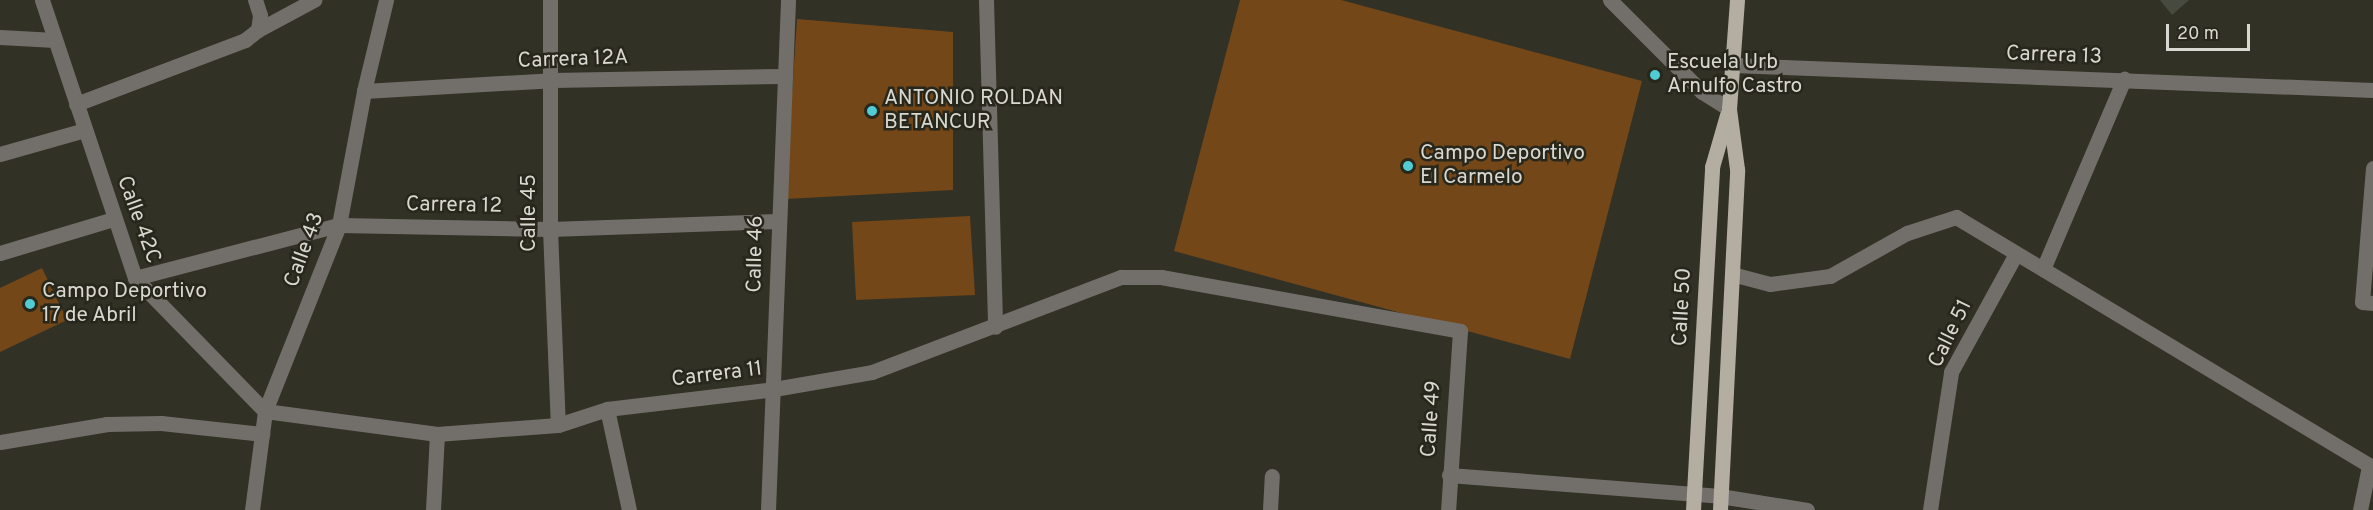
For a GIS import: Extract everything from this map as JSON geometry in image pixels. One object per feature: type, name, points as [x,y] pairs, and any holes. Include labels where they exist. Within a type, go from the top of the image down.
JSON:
[{"type":"main road","name":"Calle 50","points":[[1720,503],[1737,169],[1729,109],[1737,0]]},
{"type":"main road","name":"Calle 50","points":[[1693,510],[1712,167],[1729,109]]},
{"type":"street","name":"Calle 42C","points":[[42,0],[113,219],[135,278],[265,411]]},
{"type":"street","points":[[255,0],[259,23]]},
{"type":"street","points":[[76,104],[245,40],[259,23],[314,0]]},
{"type":"street","name":"Calle 43","points":[[252,510],[265,411],[339,225],[364,91],[386,0]]},
{"type":"street","name":"Calle 45","points":[[550,0],[552,80],[550,229],[558,425]]},
{"type":"street","name":"Calle 46","points":[[768,510],[788,0]]},
{"type":"street","points":[[986,0],[995,327]]},
{"type":"street","points":[[1610,0],[1702,92],[1729,109]]},
{"type":"street","points":[[0,37],[55,40]]},
{"type":"street","name":"Carrera 13","points":[[1732,65],[2373,90]]},
{"type":"street","name":"Carrera 12A","points":[[364,91],[552,80],[784,76]]},
{"type":"street","points":[[2043,269],[2124,80]]},
{"type":"street","points":[[0,154],[85,130]]},
{"type":"street","points":[[2367,302],[2373,168]]},
{"type":"street","points":[[1732,274],[1770,284],[1830,276],[1907,233],[1956,217],[2371,467],[2360,510]]},
{"type":"street","points":[[0,253],[113,219]]},
{"type":"street","name":"Carrera 12","points":[[135,278],[339,225],[550,229],[778,221]]},
{"type":"street","name":"Calle 51","points":[[1930,510],[1951,372],[2016,254]]},
{"type":"street","name":"Carrera 11","points":[[265,411],[437,434],[558,425],[607,409],[774,389],[872,372],[995,327],[1121,277],[1161,277],[1460,331]]},
{"type":"street","name":"Calle 49","points":[[1448,510],[1460,331]]},
{"type":"street","points":[[607,409],[629,510]]},
{"type":"street","points":[[0,442],[107,424],[161,423],[262,434]]},
{"type":"street","points":[[433,510],[437,434]]},
{"type":"street","points":[[1449,475],[1694,494],[1720,503],[1807,510]]},
{"type":"street","points":[[1270,510],[1272,476]]},
{"type":"shaded area","name":"Campo Deportivo El Carmelo","points":[[1240,0],[1341,0],[1642,81],[1570,359],[1174,251]]},
{"type":"shaded area","name":"ANTONIO ROLDAN BETANCUR","points":[[797,19],[953,32],[953,190],[785,199]]},
{"type":"shaded area","points":[[970,216],[975,295],[856,300],[852,222]]},
{"type":"shaded area","name":"Campo Deportivo 17 de Abril","points":[[42,268],[67,320],[0,352],[0,288]]},
{"type":"building","points":[[2160,0],[2189,0],[2172,15]]},
{"type":"place","name":"Escuela Urb Arnulfo Castro","points":[[1655,75]]},
{"type":"place","name":"ANTONIO ROLDAN BETANCUR","points":[[872,111]]},
{"type":"place","name":"Campo Deportivo El Carmelo","points":[[1408,166]]},
{"type":"place","name":"Campo Deportivo 17 de Abril","points":[[30,304]]}]
